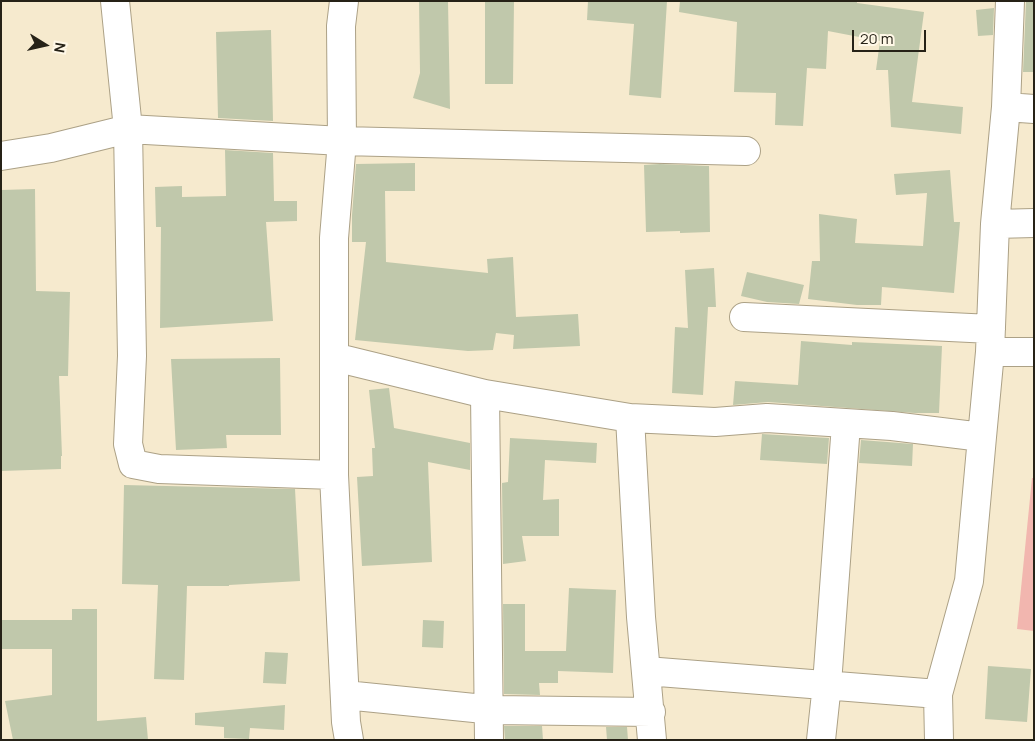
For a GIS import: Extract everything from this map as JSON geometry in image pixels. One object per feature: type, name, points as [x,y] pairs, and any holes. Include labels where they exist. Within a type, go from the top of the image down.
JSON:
[{"type":"street","points":[[116,1],[128,129],[132,356],[128,444],[133,464],[159,469],[334,475]]},
{"type":"street","points":[[344,1],[342,26],[342,141],[334,238],[334,475],[346,722],[350,740]]},
{"type":"street","points":[[939,740],[938,694],[969,582],[991,340],[995,224],[1006,107],[1010,1]]},
{"type":"street","points":[[1006,107],[1034,109]]},
{"type":"street","points":[[1,156],[51,148],[128,129],[342,141],[746,151]]},
{"type":"street","points":[[995,224],[1034,223]]},
{"type":"street","points":[[744,316],[991,340],[1034,352]]},
{"type":"street","points":[[334,357],[485,394],[630,418],[715,422],[767,418],[892,426],[982,437]]},
{"type":"street","points":[[485,394],[489,740]]},
{"type":"street","points":[[630,418],[641,617],[652,740]]},
{"type":"street","points":[[821,740],[827,684],[846,424]]},
{"type":"street","points":[[646,671],[938,694]]},
{"type":"street","points":[[345,695],[489,709],[651,712]]},
{"type":"shaded area","points":[[1032,478],[1034,478],[1034,631],[1017,629]]},
{"type":"building","points":[[419,1],[448,1],[450,109],[413,98],[420,73]]},
{"type":"building","points":[[485,1],[514,1],[513,84],[485,84]]},
{"type":"building","points":[[588,1],[667,1],[661,98],[629,95],[634,24],[587,20]]},
{"type":"building","points":[[680,1],[857,1],[857,3],[924,12],[912,102],[963,107],[961,134],[891,127],[888,70],[876,70],[880,41],[828,31],[826,69],[807,68],[803,126],[775,125],[776,93],[734,92],[737,22],[679,12]]},
{"type":"building","points":[[1026,1],[1034,1],[1034,72],[1023,72]]},
{"type":"building","points":[[994,8],[993,35],[978,36],[976,10]]},
{"type":"building","points":[[271,30],[273,121],[218,118],[216,32]]},
{"type":"building","points":[[225,150],[273,153],[274,201],[297,201],[297,221],[266,222],[273,321],[160,328],[161,227],[156,227],[155,187],[182,186],[182,197],[226,196]]},
{"type":"building","points":[[415,163],[415,191],[385,191],[386,262],[488,273],[487,259],[513,257],[516,317],[578,314],[580,346],[513,349],[514,335],[496,333],[493,350],[468,351],[355,340],[366,242],[352,242],[356,164]]},
{"type":"building","points":[[644,165],[709,166],[710,232],[646,232]]},
{"type":"building","points":[[950,170],[954,222],[960,222],[954,293],[882,287],[881,305],[857,305],[808,299],[812,261],[820,261],[819,214],[857,219],[855,243],[923,246],[927,193],[896,195],[894,174]]},
{"type":"building","points":[[35,189],[36,291],[70,292],[68,376],[59,376],[61,469],[1,471],[1,190]]},
{"type":"building","points":[[714,268],[716,307],[708,307],[703,395],[672,393],[675,327],[688,328],[685,270]]},
{"type":"building","points":[[747,272],[804,285],[799,304],[767,302],[741,296]]},
{"type":"building","points":[[801,341],[852,345],[852,342],[942,346],[939,413],[915,413],[768,402],[733,405],[735,381],[798,385]]},
{"type":"building","points":[[280,358],[281,435],[226,435],[227,448],[176,450],[171,359]]},
{"type":"building","points":[[389,388],[394,428],[470,443],[470,470],[428,462],[432,562],[362,566],[357,477],[373,476],[372,448],[375,448],[369,390]]},
{"type":"building","points":[[762,434],[829,438],[827,464],[760,460]]},
{"type":"building","points":[[510,438],[597,443],[596,463],[545,460],[543,500],[559,499],[559,536],[522,536],[526,561],[503,564],[502,483],[508,482]]},
{"type":"building","points":[[861,440],[913,444],[912,466],[859,463]]},
{"type":"building","points":[[124,485],[295,489],[300,581],[229,586],[187,586],[184,680],[154,679],[158,585],[122,584]]},
{"type":"building","points":[[569,588],[616,590],[613,673],[558,671],[558,683],[539,683],[540,695],[504,694],[503,604],[525,604],[525,651],[566,651]]},
{"type":"building","points":[[72,609],[97,609],[97,721],[146,717],[148,740],[13,740],[5,701],[52,695],[52,649],[1,649],[1,620],[72,620]]},
{"type":"building","points":[[423,620],[444,621],[443,648],[422,647]]},
{"type":"building","points":[[265,652],[288,653],[286,684],[263,683]]},
{"type":"building","points":[[988,666],[1031,669],[1027,722],[985,719]]},
{"type":"building","points":[[285,705],[284,730],[250,728],[249,739],[224,738],[224,727],[195,725],[195,713]]},
{"type":"building","points":[[504,726],[542,726],[543,740],[505,740]]},
{"type":"building","points":[[606,727],[627,727],[628,740],[607,740]]}]
